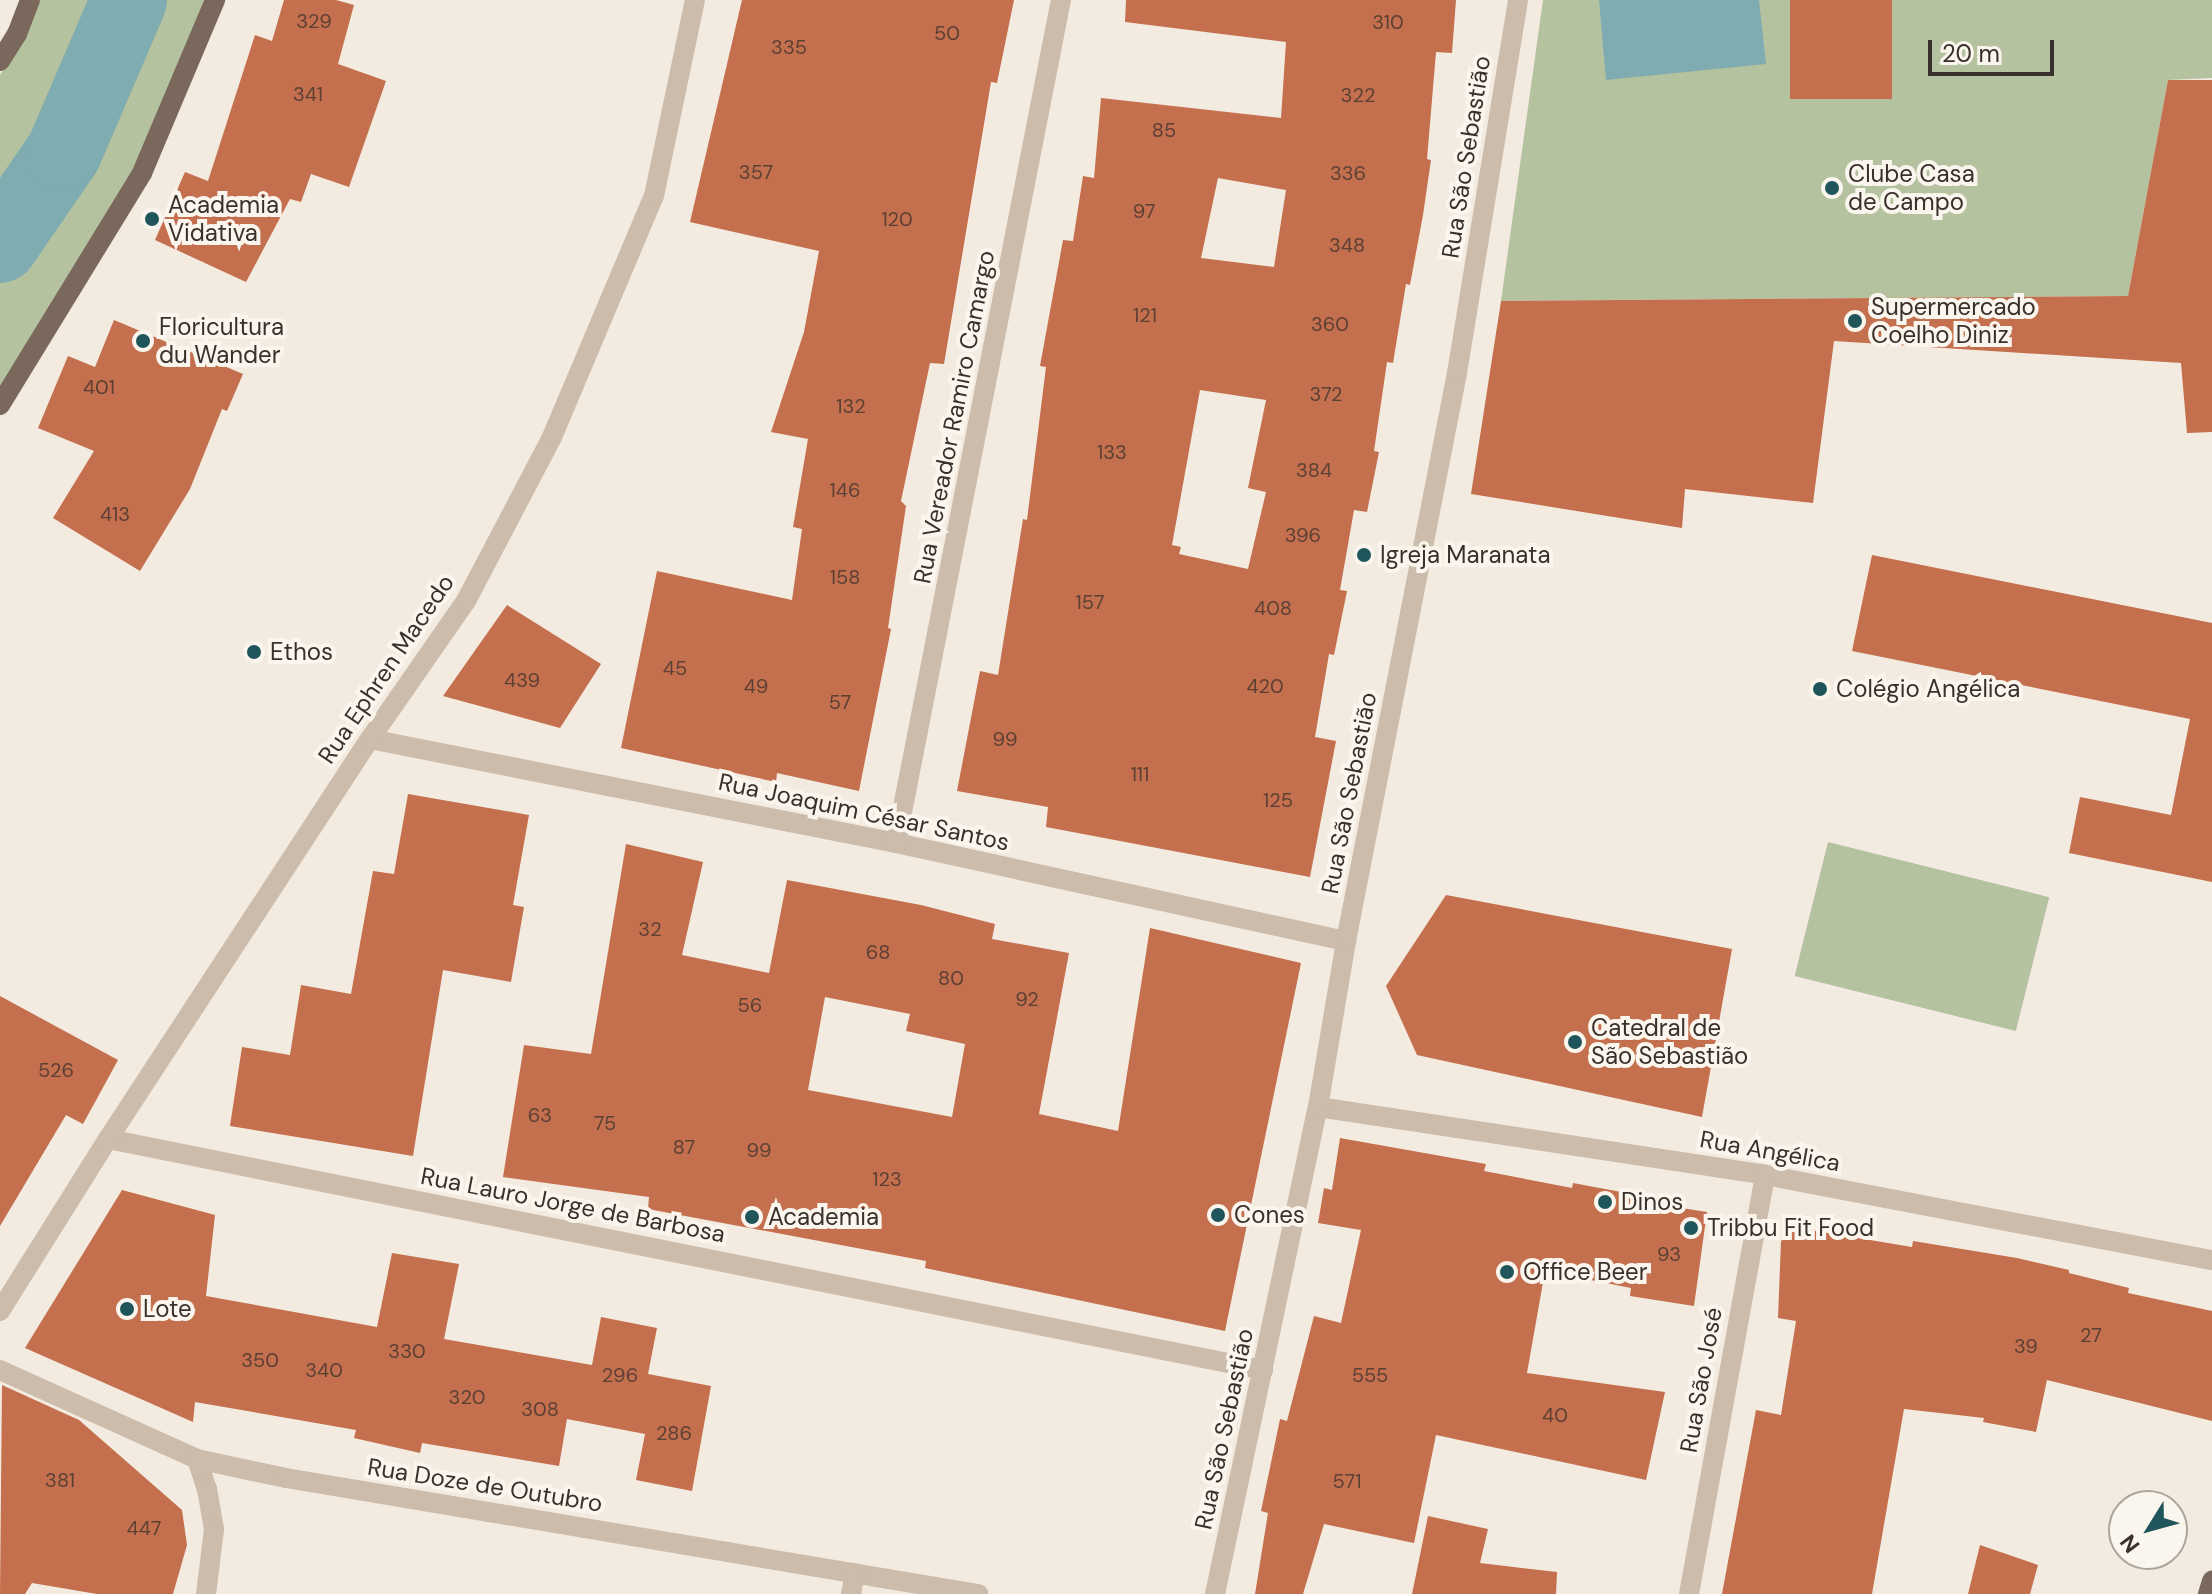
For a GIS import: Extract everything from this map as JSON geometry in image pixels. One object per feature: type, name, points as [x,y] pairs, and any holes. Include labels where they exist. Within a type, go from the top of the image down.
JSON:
[{"type":"main road","points":[[0,61],[17,34],[30,0]]},
{"type":"main road","points":[[0,405],[142,173],[215,0]]},
{"type":"main road","points":[[2208,1594],[2212,1581]]},
{"type":"street","name":"Rua Ephren Macedo","points":[[0,1311],[108,1139],[370,739],[466,601],[552,437],[654,196],[695,0]]},
{"type":"street","name":"Rua Vereador Ramiro Camargo","points":[[896,843],[1061,0]]},
{"type":"street","name":"Rua São Sebastião","points":[[1215,1594],[1318,1107],[1346,941],[1457,373],[1518,0]]},
{"type":"street","name":"Rua Joaquim César Santos","points":[[370,739],[896,843],[1346,941]]},
{"type":"street","name":"Rua Angélica","points":[[1318,1107],[1765,1175],[2212,1260]]},
{"type":"street","name":"Rua Lauro Jorge de Barbosa","points":[[108,1139],[1263,1370]]},
{"type":"street","name":"Rua São José","points":[[1689,1594],[1765,1175]]},
{"type":"street","name":"Rua Doze de Outubro","points":[[0,1370],[197,1459],[286,1478],[978,1594]]},
{"type":"street","points":[[197,1459],[207,1489],[214,1529],[206,1594]]},
{"type":"street","points":[[851,1594],[855,1573]]},
{"type":"green space","points":[[39,0],[211,0],[137,168],[0,396],[0,75],[29,26]]},
{"type":"green space","name":"Clube Casa de Campo","points":[[1543,0],[2212,0],[2212,78],[2168,80],[2128,296],[1501,301]]},
{"type":"green space","points":[[1828,842],[2049,897],[2016,1031],[1795,976]]},
{"type":"water","points":[[1599,0],[1759,0],[1766,64],[1606,80]]},
{"type":"building","points":[[284,0],[336,0],[354,5],[338,64],[386,81],[349,187],[311,174],[301,202],[290,199],[246,282],[155,240],[185,172],[208,181],[255,35],[272,41]]},
{"type":"building","points":[[742,0],[1014,0],[997,83],[991,82],[944,364],[930,363],[901,501],[906,506],[888,628],[891,629],[859,791],[777,773],[776,782],[621,748],[657,571],[792,600],[802,529],[793,527],[808,439],[771,432],[804,332],[819,251],[690,222]]},
{"type":"building","points":[[1126,0],[1456,0],[1452,53],[1436,52],[1427,159],[1431,160],[1423,215],[1410,285],[1406,284],[1393,363],[1387,362],[1374,451],[1379,452],[1367,512],[1354,510],[1340,590],[1347,591],[1334,655],[1329,654],[1315,737],[1336,741],[1310,877],[1046,827],[1048,807],[957,791],[980,671],[998,675],[1023,519],[1027,520],[1046,367],[1040,366],[1063,240],[1073,241],[1083,176],[1094,178],[1101,98],[1281,118],[1286,42],[1125,22]],"holes":[[[1218,178],[1286,190],[1274,267],[1201,258]],[[1200,390],[1266,400],[1248,488],[1266,492],[1248,569],[1179,554],[1181,547],[1172,545]]]},
{"type":"building","points":[[1790,0],[1892,0],[1892,99],[1790,99]]},
{"type":"building","name":"Supermercado Coelho Diniz","points":[[2168,80],[2212,80],[2212,432],[2187,433],[2181,363],[1834,341],[1813,503],[1685,489],[1682,528],[1471,494],[1501,301],[2128,296]]},
{"type":"building","points":[[114,320],[243,374],[227,411],[222,409],[190,489],[140,571],[53,518],[94,451],[38,428],[68,356],[95,367]]},
{"type":"building","points":[[1872,555],[2212,623],[2212,882],[2069,853],[2080,797],[2171,815],[2190,719],[1852,651]]},
{"type":"building","points":[[507,605],[601,664],[560,728],[443,696]]},
{"type":"building","points":[[408,794],[529,815],[513,905],[524,907],[511,982],[443,970],[413,1156],[230,1126],[242,1047],[290,1055],[301,985],[351,994],[373,871],[394,874]]},
{"type":"building","points":[[626,844],[703,862],[682,955],[769,973],[787,880],[921,905],[995,924],[992,939],[1069,953],[1039,1114],[1118,1131],[1150,928],[1301,963],[1225,1331],[925,1268],[926,1261],[648,1209],[649,1197],[503,1177],[524,1045],[591,1054]],"holes":[[[825,997],[910,1014],[906,1031],[965,1044],[952,1117],[808,1090]]]},
{"type":"building","name":"Catedral de São Sebastião","points":[[1446,895],[1732,949],[1702,1117],[1417,1055],[1386,986]]},
{"type":"building","points":[[0,996],[118,1060],[83,1124],[66,1115],[0,1226]]},
{"type":"building","points":[[1340,1138],[1486,1164],[1484,1171],[1572,1188],[1573,1183],[1632,1194],[1631,1200],[1707,1212],[1694,1306],[1630,1296],[1631,1288],[1545,1271],[1527,1373],[1665,1392],[1646,1480],[1436,1435],[1414,1543],[1324,1524],[1303,1594],[1255,1594],[1268,1513],[1261,1511],[1280,1419],[1287,1421],[1314,1316],[1341,1323],[1361,1230],[1318,1223],[1324,1188],[1332,1190]]},
{"type":"building","points":[[122,1190],[215,1215],[206,1296],[377,1327],[392,1253],[459,1264],[444,1339],[592,1365],[601,1317],[657,1328],[648,1374],[711,1386],[692,1491],[636,1480],[645,1434],[567,1419],[559,1466],[422,1443],[420,1453],[354,1438],[356,1430],[195,1402],[193,1422],[25,1348]]},
{"type":"building","points":[[1798,1228],[1912,1247],[1913,1241],[2017,1258],[2129,1288],[2128,1293],[2212,1311],[2212,1421],[2047,1380],[2036,1432],[1983,1422],[1984,1418],[1904,1409],[1872,1594],[1722,1594],[1756,1410],[1781,1415],[1796,1321],[1778,1318],[1781,1241]]},
{"type":"building","points":[[2,1385],[79,1420],[182,1510],[187,1545],[173,1594],[97,1594],[32,1583],[25,1594],[0,1594]]},
{"type":"building","points":[[1428,1516],[1488,1529],[1480,1563],[1557,1572],[1556,1594],[1412,1594]]},
{"type":"building","points":[[1980,1545],[2038,1565],[2030,1594],[1968,1594]]},
{"type":"waterway","points":[[0,245],[64,152],[129,0]]},
{"type":"place","name":"Clube Casa de Campo","points":[[1832,188]]},
{"type":"place","name":"Academia Vidativa","points":[[152,219]]},
{"type":"place","name":"Supermercado Coelho Diniz","points":[[1855,321]]},
{"type":"place","name":"Floricultura du Wander","points":[[143,341]]},
{"type":"place","name":"Igreja Maranata","points":[[1364,555]]},
{"type":"place","name":"Ethos","points":[[254,652]]},
{"type":"place","name":"Colégio Angélica","points":[[1820,689]]},
{"type":"place","name":"Catedral de São Sebastião","points":[[1575,1042]]},
{"type":"place","name":"Dinos","points":[[1605,1202]]},
{"type":"place","name":"Cones","points":[[1218,1215]]},
{"type":"place","name":"Academia","points":[[752,1217]]},
{"type":"place","name":"Tribbu Fit Food","points":[[1691,1228]]},
{"type":"place","name":"Office Beer","points":[[1507,1272]]},
{"type":"place","name":"Lote","points":[[127,1309]]}]
